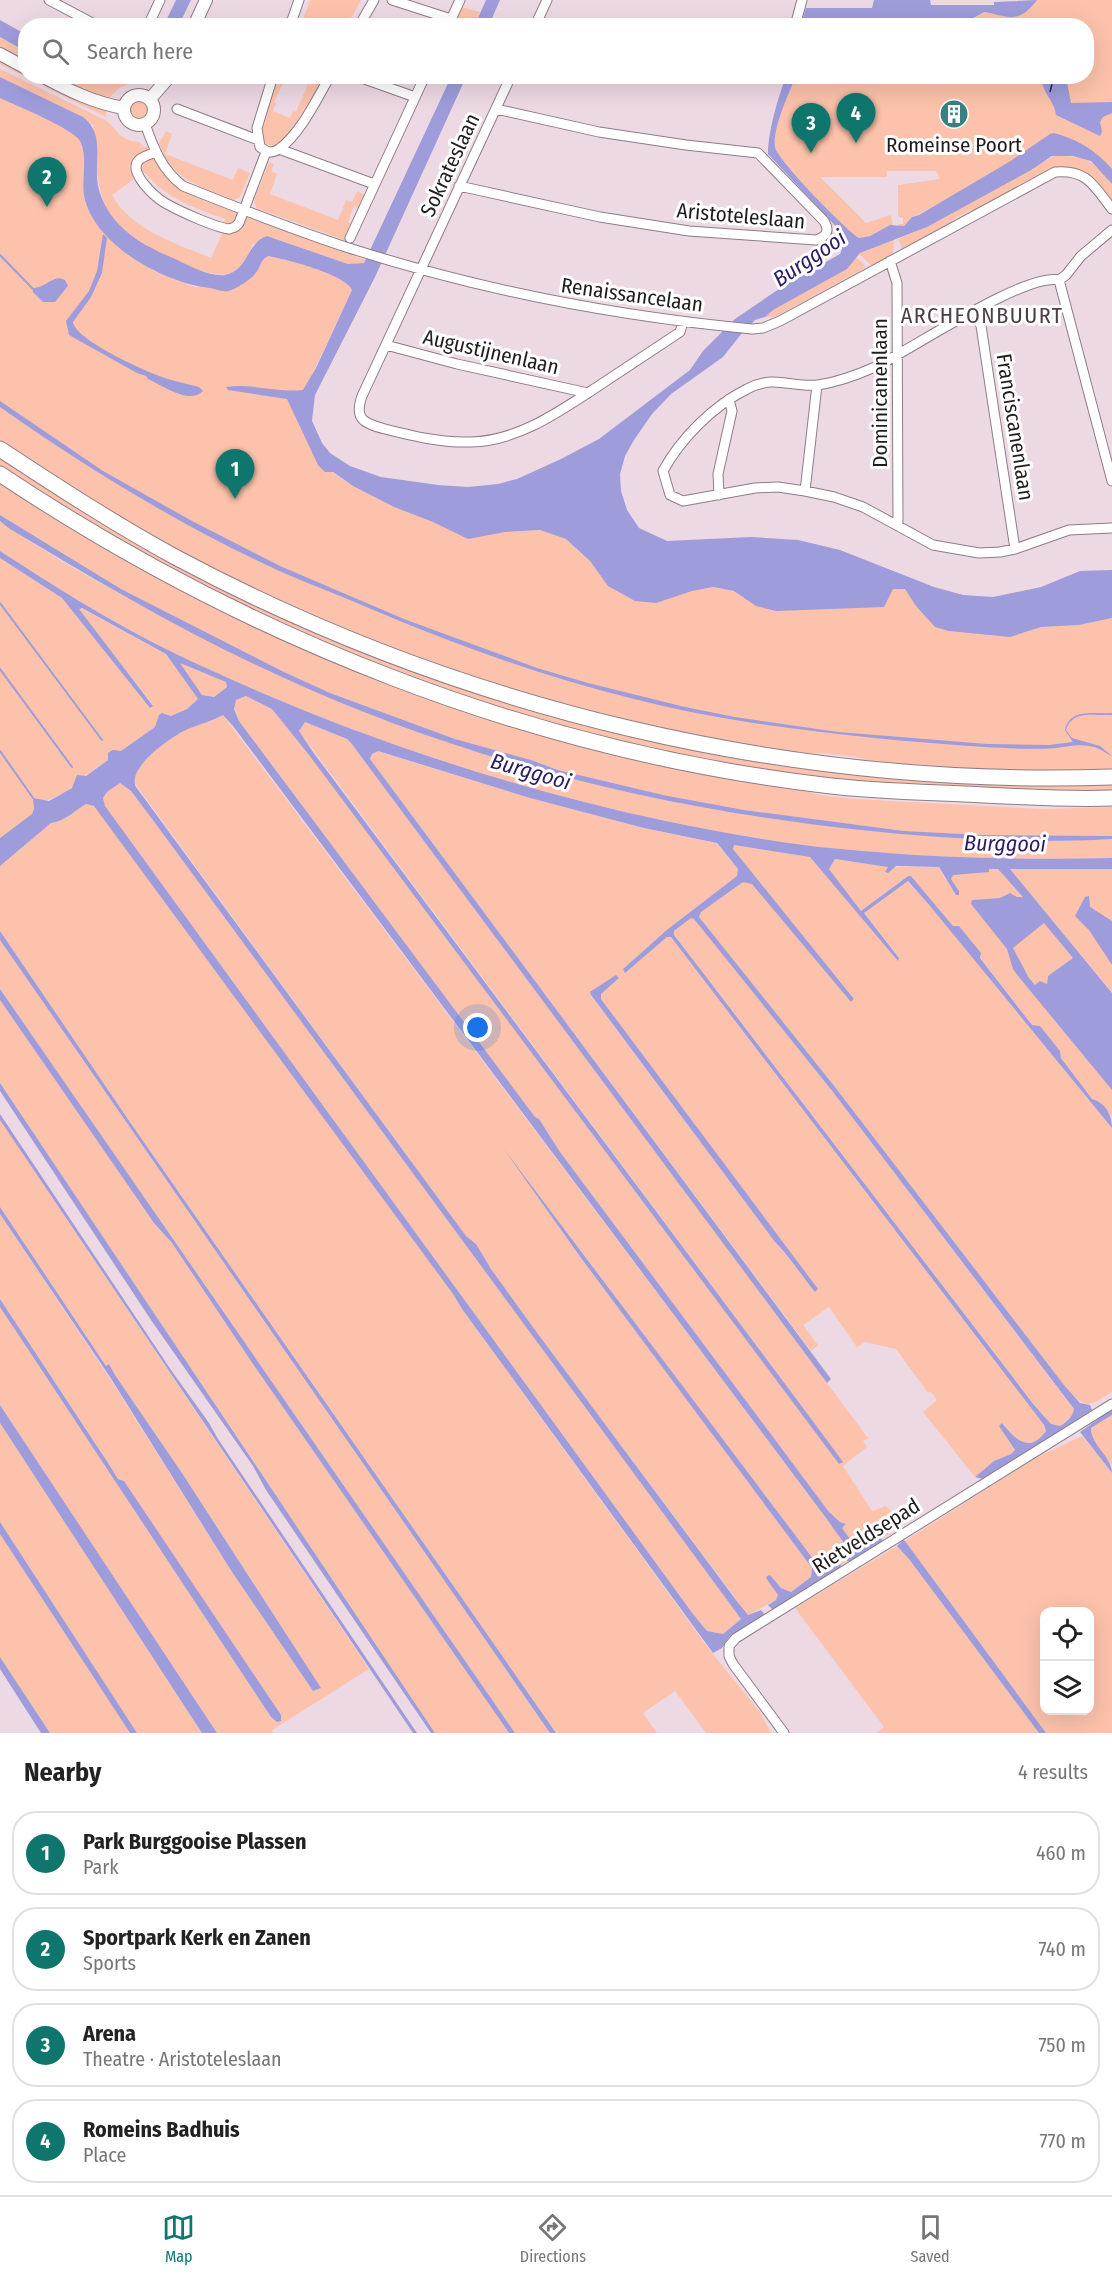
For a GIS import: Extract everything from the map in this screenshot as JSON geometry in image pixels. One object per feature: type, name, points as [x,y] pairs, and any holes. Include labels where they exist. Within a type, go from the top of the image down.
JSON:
[{"type":"highway","points":[[0,449],[88,507],[176,557],[252,596],[335,633],[450,677],[549,708],[655,735],[758,754],[885,771],[1015,778],[1112,777]]},
{"type":"highway","points":[[0,474],[117,548],[244,615],[384,675],[540,727],[659,757],[821,785],[1010,796],[1112,798]]},
{"type":"street","points":[[49,0],[83,18]]},
{"type":"street","points":[[152,18],[160,0]]},
{"type":"street","points":[[198,18],[206,0]]},
{"type":"street","points":[[293,18],[299,0]]},
{"type":"street","points":[[364,18],[374,0]]},
{"type":"street","points":[[392,0],[439,18]]},
{"type":"street","points":[[452,18],[460,0]]},
{"type":"street","points":[[539,18],[547,0]]},
{"type":"street","points":[[797,18],[802,0]]},
{"type":"street","points":[[0,54],[18,64]]},
{"type":"street","points":[[58,84],[105,105],[124,108]]},
{"type":"street","points":[[150,99],[163,84]]},
{"type":"street","points":[[271,84],[257,128],[260,147],[266,152],[274,152],[285,145],[325,84]]},
{"type":"street","points":[[378,84],[415,97]]},
{"type":"street","points":[[350,238],[421,84]]},
{"type":"street","name":"Sokrateslaan","points":[[422,270],[507,84]]},
{"type":"street","points":[[134,95],[143,95],[150,99],[154,106],[151,120],[137,125],[129,122],[124,108],[127,100],[134,95]]},
{"type":"street","points":[[177,109],[258,140]]},
{"type":"street","name":"Aristoteleslaan","points":[[459,186],[600,217],[688,231],[816,240],[824,238],[828,232],[828,226],[824,221],[758,153],[686,146],[599,132],[496,109]]},
{"type":"street","name":"Renaissancelaan","points":[[145,124],[156,152],[169,175],[183,186],[362,252],[422,270],[555,302],[718,326],[763,328],[780,321],[1055,172],[1068,171],[1080,174],[1089,180],[1112,209]]},
{"type":"street","points":[[279,149],[375,184]]},
{"type":"street","points":[[156,152],[142,158],[137,162],[135,168],[136,173],[148,188],[164,202],[229,229],[239,223],[266,152]]},
{"type":"street","points":[[1112,230],[1081,256],[1059,280],[1051,278],[1032,282],[849,378],[817,385],[767,381],[745,389],[729,399],[691,432],[672,455],[663,471],[667,488],[676,499],[692,501],[755,488],[778,487],[805,491],[834,497],[862,507],[933,545],[957,550],[999,552],[1016,549],[1069,530],[1112,528]]},
{"type":"street","name":"Dominicanenlaan","points":[[890,261],[897,283],[898,526]]},
{"type":"street","name":"Augustijnenlaan","points":[[422,270],[357,411],[361,418],[370,425],[436,441],[472,442],[506,437],[538,424],[680,332],[682,322]]},
{"type":"street","points":[[1059,280],[1112,482]]},
{"type":"street","name":"Franciscanenlaan","points":[[975,311],[981,326],[1016,549]]},
{"type":"street","name":"Augustijnenlaan","points":[[386,345],[457,364],[588,393]]},
{"type":"street","points":[[805,491],[817,385]]},
{"type":"street","points":[[719,495],[718,474],[732,411],[729,399]]},
{"type":"street","name":"Rietveldsepad","points":[[784,1733],[733,1664],[729,1656],[729,1646],[736,1638],[1112,1404]]},
{"type":"shaded area","points":[[310,0],[361,0],[351,18],[304,18]]},
{"type":"shaded area","points":[[1026,0],[1112,0],[1112,177],[1073,143],[912,217],[904,226],[899,227],[899,224],[903,224],[903,218],[898,216],[898,185],[940,179],[936,171],[887,171],[887,177],[820,177],[866,223],[891,215],[893,227],[890,225],[870,236],[859,238],[787,166],[775,147],[776,131],[793,84],[1094,84],[1094,18],[975,18],[984,12],[997,15]]},
{"type":"shaded area","points":[[461,7],[480,12],[478,18],[456,18]]},
{"type":"shaded area","points":[[0,37],[18,47],[18,59],[0,50]]},
{"type":"shaded area","points":[[0,59],[18,69],[18,73],[0,64]]},
{"type":"shaded area","points":[[0,69],[18,78],[18,84],[31,84],[107,121],[121,136],[139,142],[144,147],[147,146],[149,149],[134,157],[129,166],[134,179],[112,195],[131,218],[156,234],[211,258],[223,232],[235,231],[246,217],[365,260],[364,263],[348,264],[274,238],[253,244],[240,266],[227,274],[200,270],[164,255],[130,234],[110,215],[101,194],[93,125],[83,117],[0,77]]},
{"type":"shaded area","points":[[40,84],[47,84],[106,111],[106,117]]},
{"type":"shaded area","points":[[68,84],[129,84],[119,88],[108,99]]},
{"type":"shaded area","points":[[274,84],[283,84],[274,102],[276,103],[273,111],[290,118],[293,111],[296,112],[308,84],[322,84],[284,139],[277,145],[266,144],[260,132]]},
{"type":"shaded area","points":[[0,88],[81,124],[88,188],[115,235],[113,241],[125,252],[156,272],[195,287],[255,274],[263,259],[268,256],[314,268],[347,284],[352,290],[295,411],[330,471],[353,486],[394,507],[433,522],[505,532],[540,530],[566,539],[590,561],[608,586],[692,591],[713,587],[734,591],[892,587],[906,589],[1010,637],[1041,627],[1079,625],[1112,618],[1112,773],[1080,774],[882,764],[857,757],[821,753],[798,754],[666,730],[565,705],[444,667],[379,643],[278,600],[173,548],[123,520],[0,442]]},
{"type":"shaded area","points":[[139,101],[145,104],[148,110],[145,116],[139,119],[133,116],[130,110],[133,104]]},
{"type":"shaded area","points":[[166,131],[172,134],[165,154],[233,180],[238,168],[250,173],[240,197],[234,200],[199,186],[180,174],[165,156],[159,143]]},
{"type":"shaded area","points":[[1056,155],[1084,158],[1099,168],[1112,184],[1112,201],[1085,173],[1073,168],[1065,168],[1038,178],[971,213],[970,210],[952,220],[953,223],[903,251],[898,239],[927,227]]},
{"type":"shaded area","points":[[155,158],[170,180],[190,194],[238,213],[235,223],[224,224],[225,219],[182,202],[163,190],[145,173],[142,174],[139,170],[141,164]]},
{"type":"shaded area","points":[[269,162],[274,164],[271,171],[277,174],[270,194],[338,220],[346,200],[352,202],[357,191],[365,195],[360,208],[354,206],[348,222],[353,225],[347,241],[256,208],[254,200]]},
{"type":"shaded area","points":[[894,239],[893,255],[873,267],[859,254]]},
{"type":"shaded area","points":[[856,257],[865,268],[775,317],[765,317],[773,310],[847,269]]},
{"type":"shaded area","points":[[0,457],[388,661],[488,697],[557,718],[714,751],[1112,782],[1112,791],[1017,791],[824,780],[716,763],[574,730],[466,697],[335,650],[169,571],[0,468]]},
{"type":"shaded area","points":[[0,483],[142,570],[241,621],[342,666],[474,715],[560,738],[783,785],[820,795],[1041,809],[1112,807],[1112,836],[983,835],[904,831],[744,810],[663,795],[559,770],[455,739],[330,693],[121,589],[0,515]]},
{"type":"shaded area","points":[[0,521],[103,584],[304,685],[399,725],[456,745],[628,792],[746,815],[957,838],[1050,841],[1112,839],[1112,858],[943,856],[796,844],[728,833],[598,806],[474,771],[351,729],[291,705],[150,641],[84,604],[0,551]]},
{"type":"shaded area","points":[[0,558],[62,598],[150,708],[153,705],[78,609],[81,608],[166,654],[198,699],[187,709],[171,716],[162,713],[155,727],[76,782],[66,792],[41,804],[32,814],[0,838]]},
{"type":"shaded area","points":[[179,662],[226,682],[227,687],[214,697],[202,695]]},
{"type":"shaded area","points":[[246,696],[272,709],[309,755],[786,1392],[822,1436],[299,731],[305,722],[347,739],[351,743],[868,1438],[863,1441],[867,1447],[843,1466],[872,1511],[886,1506],[903,1524],[882,1539],[879,1537],[868,1539],[865,1544],[856,1547],[842,1528],[846,1524],[840,1522],[829,1512],[560,1152],[539,1119],[535,1117],[239,721],[233,704],[236,700]]},
{"type":"shaded area","points":[[223,715],[826,1518],[846,1546],[847,1561],[841,1565],[838,1563],[825,1567],[817,1564],[518,1168],[581,1258],[812,1568],[811,1577],[791,1592],[781,1588],[770,1576],[766,1578],[778,1595],[776,1600],[748,1615],[535,1330],[476,1244],[466,1236],[133,781],[141,766],[163,744],[187,729]]},
{"type":"shaded area","points":[[377,751],[530,798],[644,828],[716,843],[738,869],[737,876],[668,929],[623,969],[626,972],[667,937],[671,937],[1044,1425],[1046,1431],[1040,1438],[1034,1442],[1023,1442],[1013,1435],[1003,1423],[999,1426],[1015,1450],[994,1461],[975,1477],[923,1412],[937,1400],[930,1391],[928,1393],[896,1349],[865,1342],[857,1347],[829,1307],[803,1325],[818,1345],[811,1351],[370,759]],"holes":[[[619,978],[601,994],[601,999],[818,1289],[815,1291],[775,1242],[591,996]]]},
{"type":"shaded area","points":[[120,783],[131,791],[158,827],[741,1619],[723,1634],[707,1631],[693,1614],[105,806],[103,798],[107,792]]},
{"type":"shaded area","points":[[86,804],[94,806],[110,826],[453,1294],[708,1648],[760,1712],[771,1733],[706,1733],[675,1691],[643,1713],[657,1733],[556,1733],[134,1128],[0,931],[0,866],[51,823],[65,818]]},
{"type":"shaded area","points":[[734,845],[810,857],[898,960],[899,957],[864,913],[907,881],[1112,1128],[1112,1392],[1086,1404],[1064,1385],[835,1087],[699,918],[701,912],[743,882],[752,883],[851,1002],[854,999],[732,848]]},
{"type":"shaded area","points":[[835,859],[888,867],[939,867],[945,879],[959,891],[951,879],[953,874],[988,872],[988,869],[998,869],[1024,898],[1010,893],[1000,898],[973,900],[971,904],[1008,949],[1013,969],[1018,976],[1112,1090],[1112,1117],[1100,1102],[1092,1099],[1040,1026],[1032,1025],[980,957],[981,953],[953,926],[911,876],[907,876],[861,911],[829,869]]},
{"type":"shaded area","points":[[1010,869],[1112,869],[1112,993],[1111,991]]},
{"type":"shaded area","points":[[691,918],[833,1092],[1074,1410],[1073,1414],[1060,1426],[1051,1424],[1034,1405],[674,935],[674,931]]},
{"type":"shaded area","points":[[1044,922],[1073,958],[1048,976],[1047,984],[1035,986],[1012,948]]},
{"type":"shaded area","points":[[0,940],[550,1733],[515,1733],[0,989]]},
{"type":"shaded area","points":[[0,1000],[154,1223],[172,1243],[253,1364],[509,1733],[435,1733],[0,1083]]},
{"type":"shaded area","points":[[0,1120],[369,1669],[272,1730],[273,1733],[217,1733],[0,1405],[0,1307],[271,1717],[277,1722],[281,1715],[124,1481],[118,1479],[0,1299],[0,1214],[109,1377],[232,1572],[313,1691],[321,1688],[182,1473],[109,1364],[106,1366],[0,1207]]},
{"type":"shaded area","points":[[1112,1415],[1112,1465],[1095,1443],[1091,1428]]},
{"type":"shaded area","points":[[0,1423],[202,1733],[137,1733],[0,1522]]},
{"type":"shaded area","points":[[1082,1436],[1112,1473],[1112,1733],[1046,1733],[905,1541],[1037,1457]]},
{"type":"shaded area","points":[[0,1534],[130,1733],[50,1733],[0,1657]]},
{"type":"shaded area","points":[[897,1546],[1039,1733],[876,1733],[884,1727],[795,1608]]},
{"type":"water","points":[[176,0],[191,0],[182,18],[167,18]]},
{"type":"water","points":[[486,0],[500,0],[492,18],[478,18]]},
{"type":"water","points":[[874,0],[930,0],[931,5],[994,5],[994,2],[1037,0],[1024,13],[1012,17],[984,12],[974,18],[803,18],[806,8],[872,8]]},
{"type":"water","points":[[0,20],[18,30],[18,47],[0,37]]},
{"type":"water","points":[[0,77],[83,117],[95,132],[97,141],[99,190],[104,203],[119,224],[138,240],[161,253],[199,270],[225,275],[238,268],[255,244],[267,236],[348,264],[364,263],[448,84],[463,84],[375,277],[315,395],[312,421],[322,443],[330,453],[350,466],[381,477],[468,487],[498,484],[517,479],[599,439],[690,370],[703,351],[735,319],[782,287],[840,254],[841,232],[768,154],[774,115],[784,84],[793,84],[778,121],[775,147],[799,179],[859,238],[870,236],[890,225],[904,226],[912,217],[1009,162],[1050,134],[1054,133],[1079,142],[1093,151],[1112,169],[1112,184],[1091,161],[1073,156],[1052,156],[1031,170],[927,227],[860,253],[847,269],[773,310],[765,317],[755,320],[723,357],[671,394],[652,414],[625,456],[620,474],[621,491],[627,510],[639,528],[667,541],[751,537],[798,540],[840,550],[934,587],[963,595],[993,597],[1041,587],[1080,571],[1112,570],[1112,618],[1079,625],[1041,627],[1010,637],[949,631],[935,627],[916,606],[905,589],[893,589],[884,607],[776,611],[756,606],[734,591],[713,587],[692,591],[656,603],[635,601],[608,586],[590,561],[566,539],[540,530],[505,532],[468,539],[394,507],[353,486],[333,472],[325,472],[318,465],[287,399],[228,390],[226,387],[303,390],[316,368],[352,290],[347,284],[314,268],[268,256],[250,279],[228,291],[192,285],[154,270],[118,247],[92,217],[85,200],[84,155],[80,141],[56,124],[0,98]]},
{"type":"water","points":[[1042,84],[1067,84],[1071,103],[1112,102],[1112,113],[1103,117],[1100,122],[1102,132],[1100,136],[1056,115]]},
{"type":"water","points":[[103,234],[107,238],[102,273],[91,297],[73,322],[76,329],[95,344],[134,365],[165,378],[199,387],[203,391],[198,395],[184,395],[169,390],[69,335],[66,321],[89,291],[97,271]]},
{"type":"water","points":[[59,278],[65,280],[68,286],[55,302],[43,302],[33,292],[32,288],[40,287]]},
{"type":"water","points":[[0,401],[103,471],[192,521],[280,566],[404,619],[537,668],[588,683],[735,717],[838,732],[987,744],[1049,745],[1073,742],[1065,730],[1067,723],[1072,718],[1077,715],[1091,713],[1112,713],[1112,715],[1079,716],[1069,723],[1066,730],[1072,738],[1100,746],[1112,756],[1097,748],[1087,746],[1038,749],[984,747],[868,737],[753,723],[606,692],[511,663],[417,628],[241,553],[101,474],[0,407]]},
{"type":"water","points":[[0,515],[121,589],[284,672],[330,693],[455,739],[558,770],[663,795],[744,810],[904,831],[983,835],[1112,836],[1112,839],[1018,841],[955,838],[786,821],[638,795],[493,757],[351,707],[212,644],[10,529],[0,521]]},
{"type":"water","points":[[0,551],[128,629],[172,652],[291,705],[412,751],[598,806],[751,837],[818,847],[977,858],[1112,858],[1112,869],[1010,869],[1112,993],[1112,1090],[1018,976],[1013,969],[1007,949],[971,904],[972,900],[1000,898],[1010,893],[1023,897],[998,869],[953,875],[951,879],[959,891],[959,895],[956,895],[939,867],[896,866],[888,873],[885,872],[888,867],[835,859],[829,869],[861,911],[911,876],[953,926],[959,926],[981,953],[980,958],[1032,1025],[1040,1026],[1060,1051],[1061,1058],[1092,1099],[1104,1107],[1109,1114],[1112,1128],[908,881],[864,913],[899,958],[898,961],[810,857],[734,845],[733,849],[854,999],[851,1002],[752,884],[743,882],[701,912],[699,917],[835,1087],[1064,1385],[1080,1403],[1090,1405],[1092,1410],[983,1479],[975,1477],[994,1461],[1015,1450],[999,1426],[1002,1423],[1012,1435],[1028,1443],[1040,1438],[1046,1431],[1044,1425],[671,937],[667,937],[625,973],[623,969],[668,929],[737,876],[738,869],[717,843],[644,828],[530,798],[378,751],[372,754],[370,759],[831,1379],[827,1383],[351,743],[347,739],[305,722],[299,731],[313,752],[843,1462],[839,1464],[309,755],[272,709],[246,696],[236,700],[234,709],[239,721],[535,1117],[539,1119],[560,1152],[829,1512],[840,1522],[846,1524],[842,1528],[856,1547],[865,1544],[867,1540],[879,1537],[882,1539],[882,1542],[851,1562],[847,1561],[846,1546],[826,1518],[233,726],[223,715],[172,738],[144,762],[135,779],[136,787],[466,1236],[476,1244],[535,1330],[736,1600],[748,1615],[761,1610],[765,1615],[729,1637],[722,1648],[713,1653],[453,1294],[94,806],[86,804],[65,818],[51,823],[0,866],[0,838],[32,814],[33,798],[49,801],[72,788],[77,775],[86,776],[108,760],[108,753],[113,750],[121,751],[155,727],[159,715],[162,713],[171,716],[187,709],[198,699],[166,654],[82,608],[79,609],[153,706],[150,708],[62,598],[0,558]],"holes":[[[180,663],[226,682],[227,687],[214,697],[202,695]],[[120,783],[131,791],[741,1619],[723,1634],[707,1631],[693,1614],[105,806],[103,798],[107,792]],[[691,918],[694,919],[833,1092],[1074,1409],[1071,1417],[1065,1423],[1060,1426],[1051,1424],[1034,1405],[674,935],[674,931]],[[1044,923],[1073,958],[1048,976],[1047,984],[1040,981],[1035,985],[1013,948]]]},
{"type":"water","points":[[1089,896],[1090,907],[1112,921],[1112,965],[1089,930],[1075,916],[1085,897]]},
{"type":"water","points":[[0,931],[134,1128],[556,1733],[550,1733],[0,940]]},
{"type":"water","points":[[616,975],[619,978],[601,994],[601,999],[818,1289],[815,1292],[775,1242],[591,995],[590,992]]},
{"type":"water","points":[[0,989],[515,1733],[509,1733],[253,1364],[172,1243],[154,1223],[0,1000]]},
{"type":"water","points":[[0,1083],[435,1733],[431,1733],[266,1490],[253,1466],[151,1320],[0,1091]]},
{"type":"water","points":[[0,1114],[417,1733],[413,1733],[0,1120]]},
{"type":"water","points":[[503,1148],[817,1564],[825,1567],[838,1563],[841,1565],[840,1570],[776,1608],[772,1609],[768,1605],[776,1600],[778,1595],[766,1578],[767,1576],[770,1575],[781,1588],[791,1592],[811,1577],[812,1568],[581,1258]]},
{"type":"water","points":[[0,1207],[106,1366],[109,1364],[182,1473],[321,1688],[313,1691],[232,1572],[110,1377],[0,1214]]},
{"type":"water","points":[[0,1299],[118,1479],[124,1481],[281,1715],[281,1721],[277,1722],[271,1717],[0,1307]]},
{"type":"water","points":[[0,1405],[217,1733],[202,1733],[0,1423]]},
{"type":"water","points":[[1112,1409],[1112,1415],[1091,1428],[1094,1440],[1109,1461],[1112,1473],[1080,1432]]},
{"type":"water","points":[[0,1522],[137,1733],[130,1733],[0,1534]]},
{"type":"water","points":[[903,1540],[1046,1733],[1039,1733],[897,1546]]},
{"type":"water","points":[[0,1657],[50,1733],[41,1733],[0,1669]]},
{"type":"waterway","points":[[0,255],[32,288]]},
{"type":"waterway","points":[[0,603],[102,740]]},
{"type":"waterway","points":[[0,669],[72,767]]},
{"type":"waterway","points":[[0,751],[33,798]]},
{"type":"ferry route","points":[[1050,92],[1052,84]]},
{"type":"place","name":"Romeinse Poort","points":[[954,114]]},
{"type":"place","name":"Romeins Badhuis","points":[[856,143]]},
{"type":"place","name":"Arena","points":[[811,153]]},
{"type":"place","name":"Sportpark Kerk en Zanen","points":[[47,207]]},
{"type":"place","name":"Park Burggooise Plassen","points":[[235,499]]},
{"type":"district","name":"ARCHEONBUURT","points":[[982,315]]},
{"type":"water label","name":"Burggooi","points":[[809,258]]},
{"type":"water label","name":"Burggooi","points":[[531,771]]},
{"type":"water label","name":"Burggooi","points":[[1005,843]]}]
